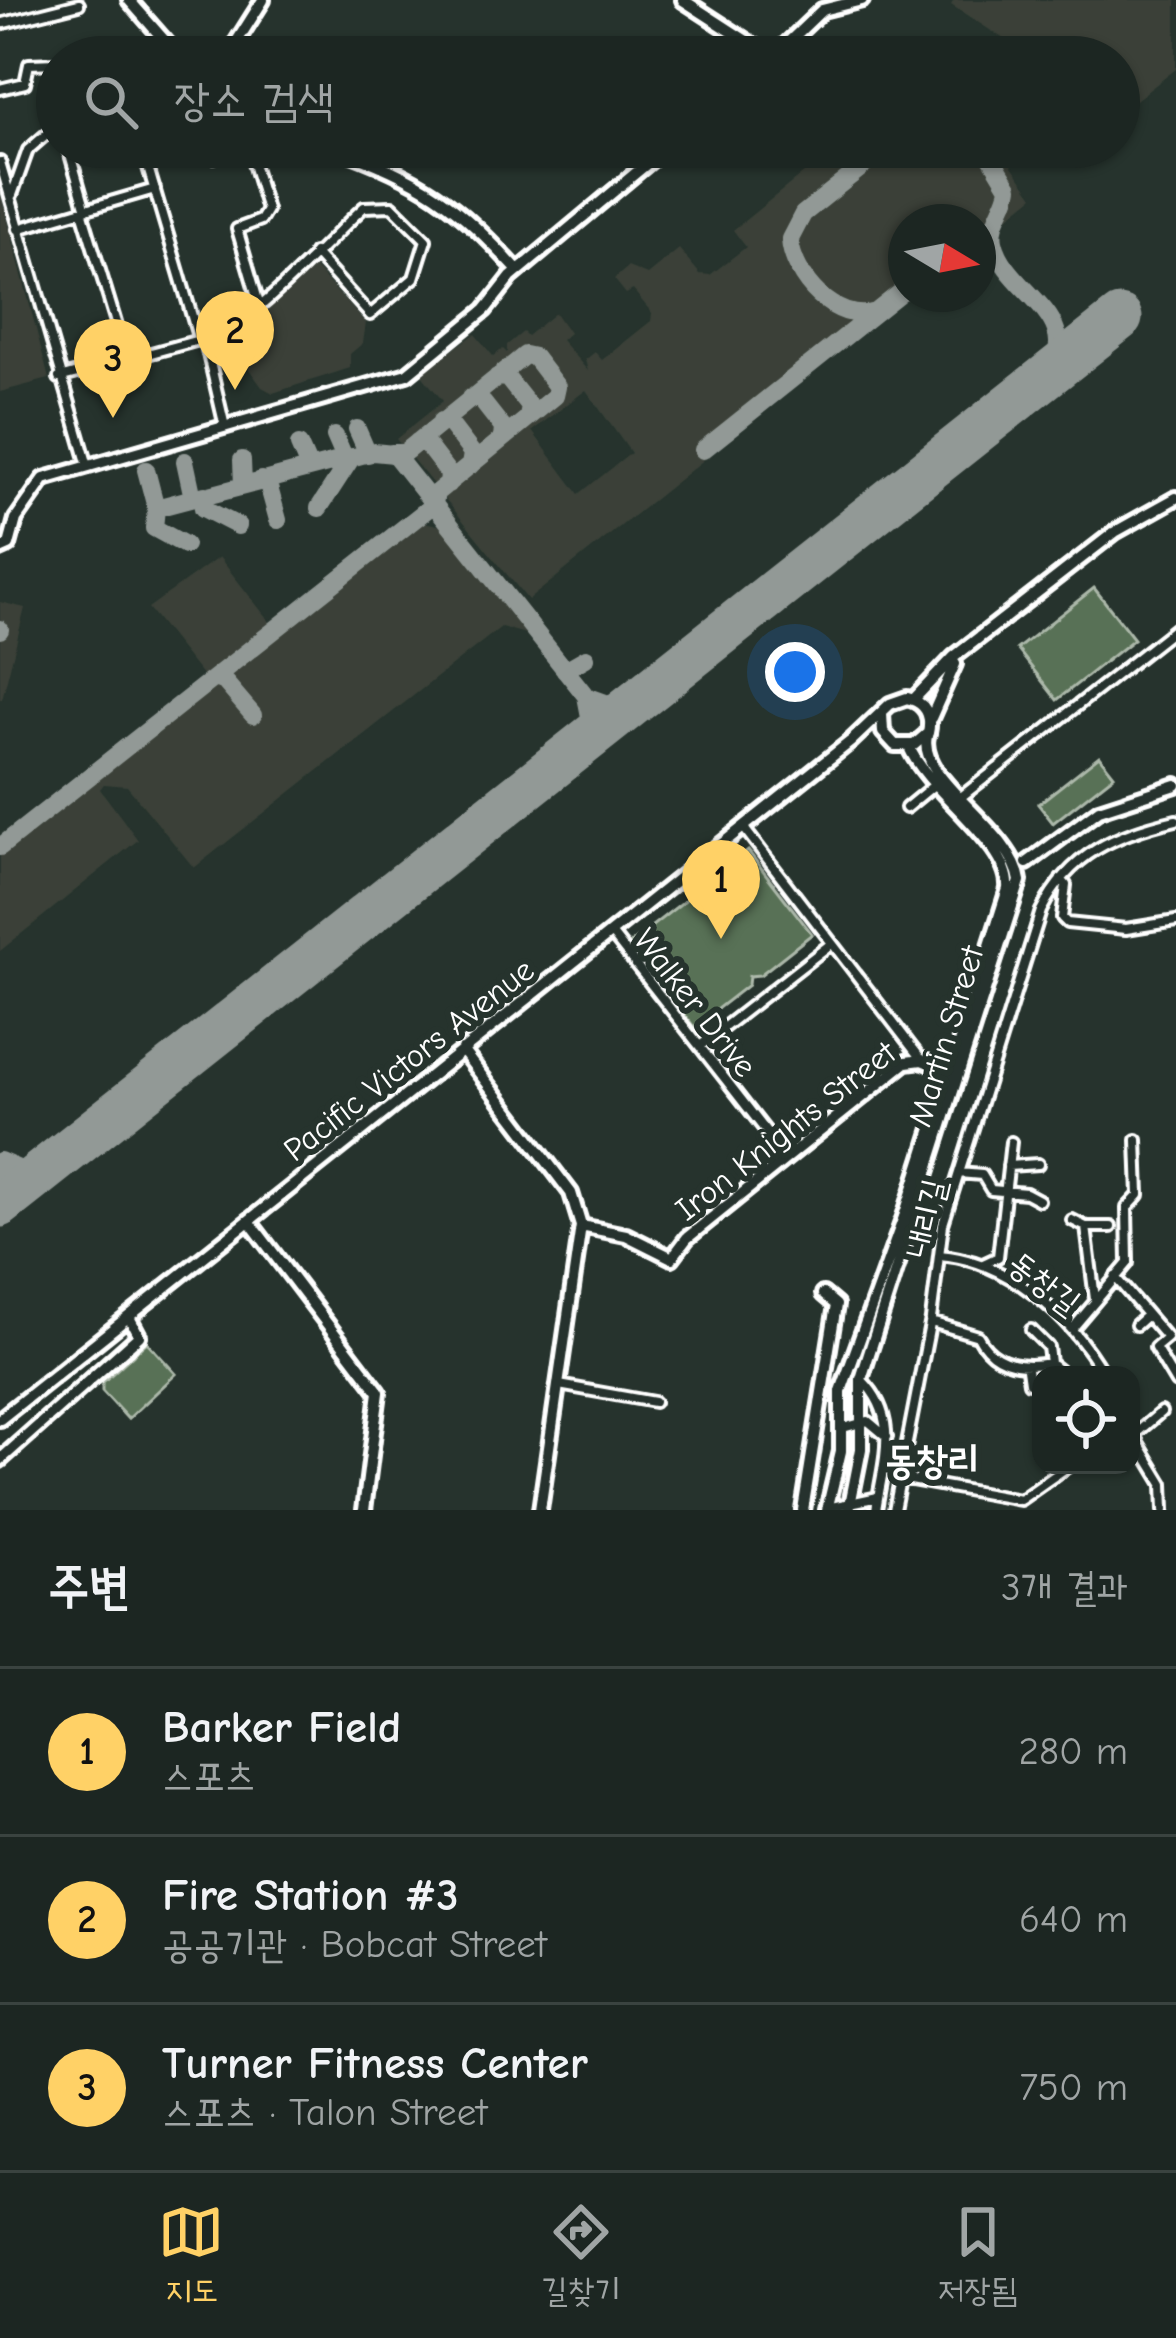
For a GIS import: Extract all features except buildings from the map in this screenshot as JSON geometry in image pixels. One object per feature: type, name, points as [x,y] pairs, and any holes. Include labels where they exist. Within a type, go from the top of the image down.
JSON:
[{"type":"main road","points":[[129,0],[161,36]]},
{"type":"main road","points":[[240,36],[263,0]]},
{"type":"main road","points":[[683,0],[739,36]]},
{"type":"main road","points":[[793,36],[817,13],[862,0]]},
{"type":"main road","points":[[389,168],[416,178],[486,233],[518,272]]},
{"type":"main road","points":[[4,547],[16,519],[44,478],[407,374],[642,168]]},
{"type":"main road","points":[[886,737],[882,714],[895,700],[914,699],[962,650],[1115,532],[1176,498]]},
{"type":"main road","points":[[850,742],[886,737],[909,747],[929,727],[962,650]]},
{"type":"main road","points":[[914,699],[929,727]]},
{"type":"main road","name":"Pacific Victors Avenue","points":[[0,1419],[882,714]]},
{"type":"main road","name":"Martin Street","points":[[827,1509],[843,1428],[841,1391],[1020,880],[1020,861],[929,761],[929,727]]},
{"type":"main road","name":"Martin Street","points":[[849,1507],[861,1421],[861,1379],[955,1074],[1009,877],[1004,862],[934,785],[909,747]]},
{"type":"main road","points":[[1020,861],[1109,805],[1176,785]]},
{"type":"main road","points":[[462,1050],[571,1193],[581,1226],[540,1510]]},
{"type":"main road","name":"Iron Knights Street","points":[[581,1226],[626,1235],[672,1258],[687,1238],[906,1062],[922,1060],[955,1074]]},
{"type":"main road","points":[[249,1221],[379,1392],[364,1510]]},
{"type":"main road","points":[[803,1510],[836,1305],[823,1294]]},
{"type":"main road","points":[[0,1460],[139,1336],[129,1317]]},
{"type":"street","points":[[0,24],[79,4]]},
{"type":"street","points":[[0,89],[25,83],[28,64],[36,64]]},
{"type":"street","points":[[11,202],[28,150],[36,143]]},
{"type":"street","points":[[0,162],[88,467]]},
{"type":"street","points":[[73,168],[127,359]]},
{"type":"street","points":[[148,168],[225,427]]},
{"type":"street","points":[[254,168],[267,210],[261,220],[237,230],[259,304]]},
{"type":"street","points":[[18,229],[155,189]]},
{"type":"street","points":[[59,378],[223,337],[259,304],[314,253],[364,207],[392,206],[426,240],[414,278],[370,315],[314,253]]},
{"type":"street","points":[[961,797],[1176,628]]},
{"type":"street","points":[[906,808],[934,785]]},
{"type":"street","name":"내리길","points":[[894,1510],[931,1322],[939,1255],[959,1173],[1036,926],[1061,879],[1100,844],[1176,820]]},
{"type":"street","points":[[743,827],[922,1060]]},
{"type":"street","points":[[1061,879],[1067,923],[1126,929],[1176,921]]},
{"type":"street","name":"Walker Drive","points":[[611,933],[787,1158]]},
{"type":"street","points":[[700,1046],[832,943]]},
{"type":"street","points":[[1072,1329],[1128,1263],[1127,1208],[1139,1195],[1137,1140]]},
{"type":"street","points":[[981,1265],[998,1257],[1010,1142]]},
{"type":"street","points":[[1008,1166],[1038,1164]]},
{"type":"street","points":[[959,1173],[982,1175],[991,1190],[1040,1200]]},
{"type":"street","points":[[1072,1220],[1086,1227],[1111,1226]]},
{"type":"street","points":[[1086,1227],[1095,1299]]},
{"type":"street","name":"동창길","points":[[939,1255],[981,1265],[1034,1295],[1072,1329],[1098,1366]]},
{"type":"street","points":[[1115,1277],[1166,1338],[1155,1348],[1176,1383]]},
{"type":"street","points":[[1136,1325],[1147,1316]]},
{"type":"street","points":[[931,1322],[979,1336],[989,1352],[1028,1369],[1050,1363]]},
{"type":"street","points":[[1031,1330],[1048,1347],[1054,1366]]},
{"type":"street","points":[[1028,1369],[1029,1383]]},
{"type":"street","points":[[861,1379],[884,1409],[888,1438],[876,1510]]},
{"type":"street","points":[[559,1385],[654,1402]]},
{"type":"street","points":[[1140,1428],[1161,1412]]},
{"type":"street","points":[[843,1428],[861,1421],[888,1438]]},
{"type":"street","points":[[1140,1445],[1163,1484],[1164,1510]]},
{"type":"street","points":[[900,1478],[1020,1500],[1057,1474]]},
{"type":"street","points":[[827,1509],[849,1507],[878,1495]]},
{"type":"street","points":[[1020,1500],[1026,1510]]},
{"type":"shaded area","points":[[954,0],[1176,0],[1176,69],[1140,97],[1140,36],[999,36],[951,5]]},
{"type":"shaded area","points":[[810,168],[1013,168],[1034,196],[996,227],[996,204],[888,204],[889,312],[528,600],[396,439],[443,401],[420,373],[475,334],[493,356],[503,349],[507,353],[507,345],[523,332],[527,336],[555,313],[569,333],[561,340],[588,371],[585,360],[595,352],[602,360],[651,321],[652,313],[633,290],[626,294],[614,279],[628,267],[647,275],[679,249],[700,274],[710,275],[746,247],[733,230]],"holes":[[[586,390],[631,453],[579,494],[532,431]]]},
{"type":"shaded area","points":[[0,191],[49,379],[0,392]]},
{"type":"shaded area","points":[[313,266],[366,323],[363,343],[350,354],[350,368],[273,393],[262,387],[233,347],[241,340],[238,330]]},
{"type":"shaded area","points":[[420,521],[450,528],[531,630],[525,634],[501,627],[194,868],[127,786],[104,784],[100,789],[138,840],[0,951],[0,855]]},
{"type":"shaded area","points":[[219,557],[270,622],[203,677],[148,608]]},
{"type":"shaded area","points":[[0,602],[25,608],[2,699],[0,699]]},
{"type":"green space","points":[[1094,588],[1134,639],[1057,700],[1017,649]]},
{"type":"green space","points":[[1099,756],[1114,775],[1053,823],[1038,804]]},
{"type":"green space","points":[[748,851],[812,934],[760,975],[749,976],[748,985],[694,1027],[629,944]]},
{"type":"green space","points":[[147,1342],[176,1374],[128,1419],[102,1391],[102,1383]]},
{"type":"taxiway","points":[[861,168],[803,214],[790,239],[799,268],[819,295],[846,311],[876,312]]},
{"type":"taxiway","points":[[998,168],[1009,187],[994,227],[994,241],[1001,260],[1053,323],[1058,340],[1055,359],[1042,381]]},
{"type":"taxiway","points":[[703,450],[888,302]]},
{"type":"taxiway","points":[[0,847],[434,504],[436,493],[555,396],[557,387],[534,357],[525,355],[404,453],[392,453]]},
{"type":"taxiway","points":[[497,377],[507,378],[530,407],[528,417]]},
{"type":"taxiway","points":[[470,398],[481,400],[503,428],[502,439]]},
{"type":"taxiway","points":[[441,421],[449,423],[472,453],[470,466]]},
{"type":"taxiway","points":[[357,429],[368,454]]},
{"type":"taxiway","points":[[335,436],[345,459]]},
{"type":"taxiway","points":[[417,442],[426,444],[449,474],[448,484]]},
{"type":"taxiway","points":[[299,445],[309,468]]},
{"type":"taxiway","points":[[238,526],[203,508],[202,497],[373,452],[394,454],[586,696],[591,722],[576,749]]},
{"type":"taxiway","points":[[319,508],[352,457]]},
{"type":"taxiway","points":[[242,460],[243,486]]},
{"type":"taxiway","points":[[185,461],[193,498]]},
{"type":"taxiway","points":[[146,470],[156,508]]},
{"type":"taxiway","points":[[261,480],[268,484],[278,520]]},
{"type":"taxiway","points":[[185,545],[154,528],[156,508],[205,495]]},
{"type":"taxiway","points":[[565,670],[586,658]]},
{"type":"taxiway","points":[[215,679],[224,681],[253,715]]},
{"type":"taxiway","points":[[586,696],[614,706],[639,699]]},
{"type":"taxiway","points":[[0,1161],[23,1171],[57,1160]]},
{"type":"taxiway","points":[[0,1162],[4,1184],[0,1199]]},
{"type":"runway","points":[[0,1205],[1120,318]]},
{"type":"place","name":"Fire Station #3","points":[[235,390]]},
{"type":"place","name":"Turner Fitness Center","points":[[113,418]]},
{"type":"place","name":"Barker Field","points":[[721,939]]},
{"type":"district","name":"동창리","points":[[932,1459]]}]
